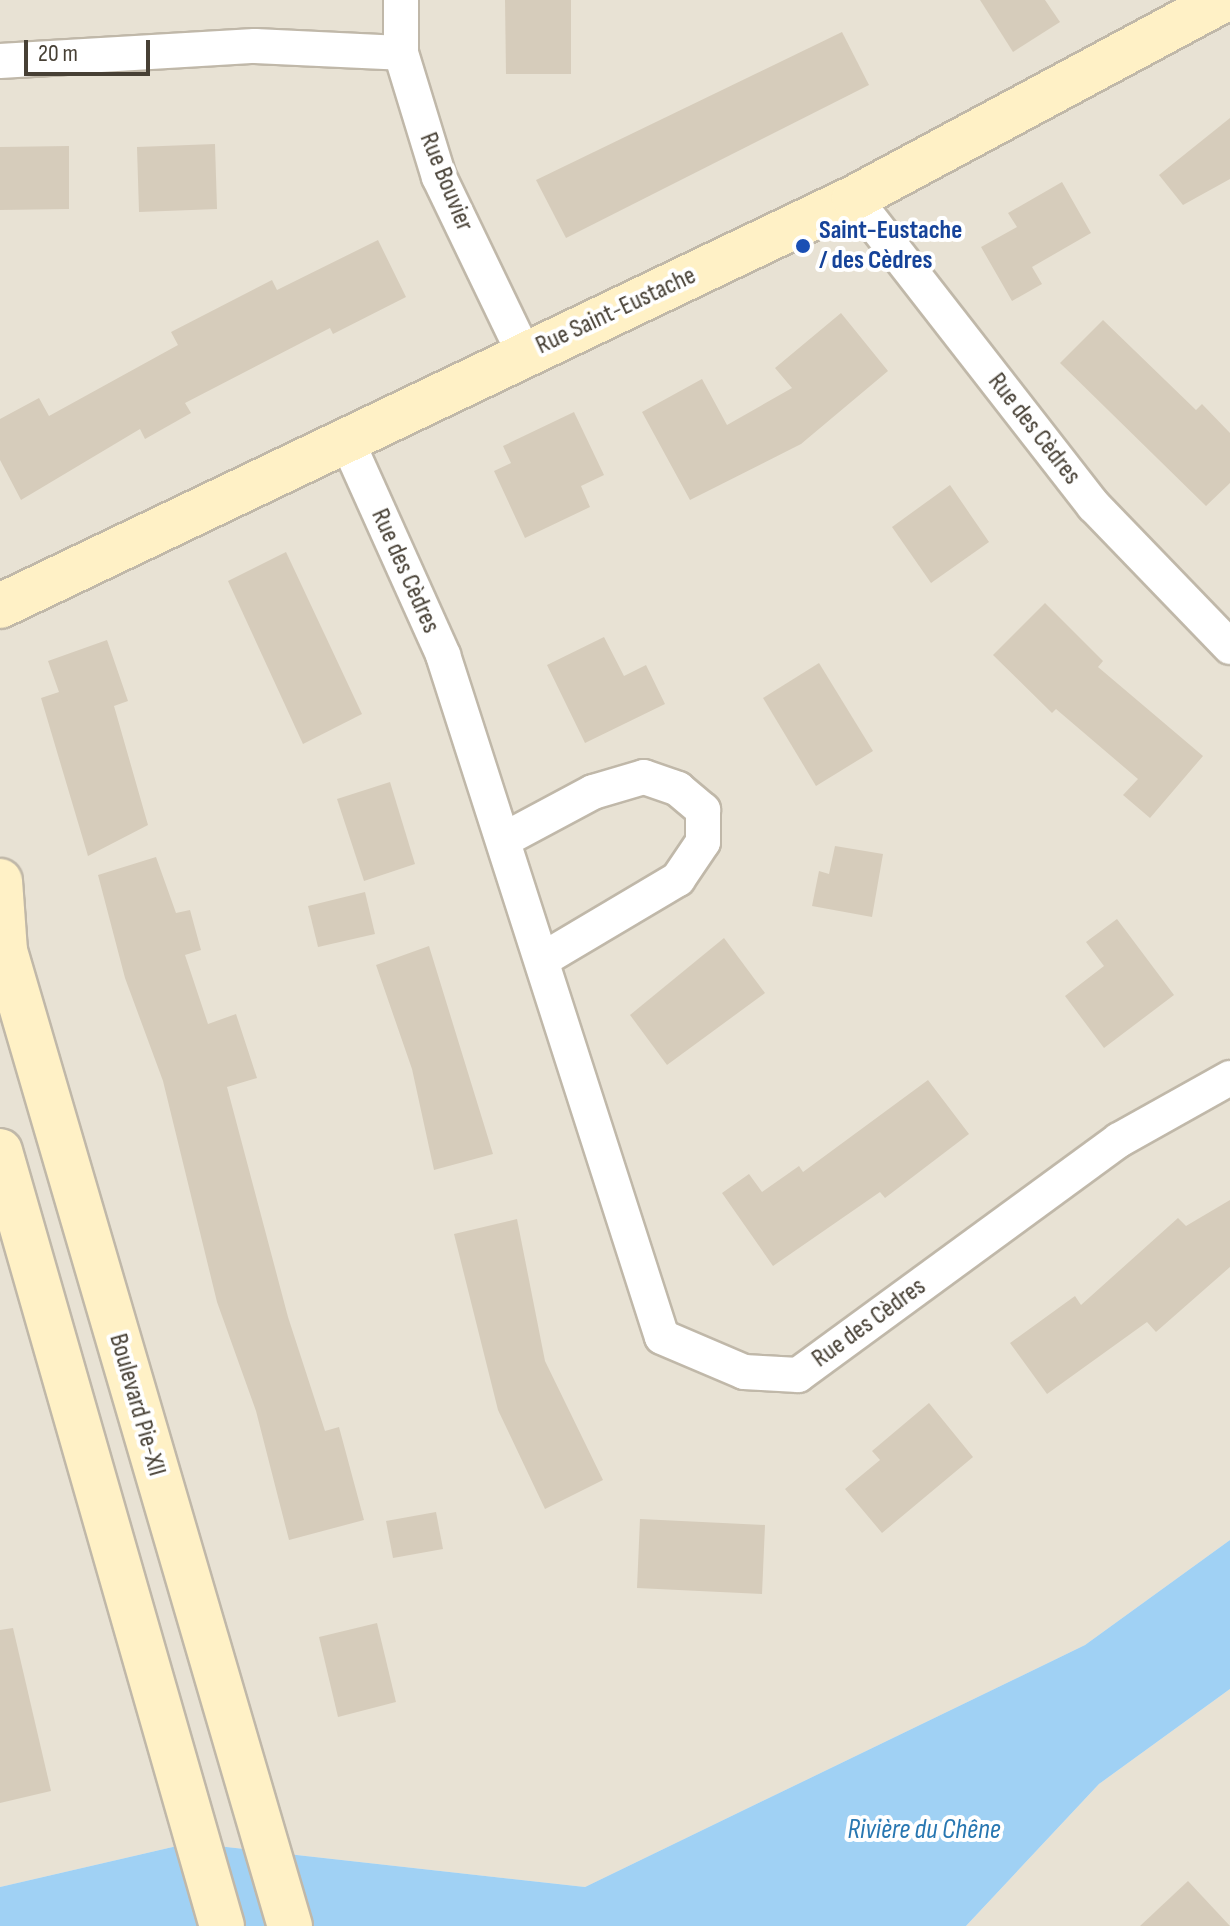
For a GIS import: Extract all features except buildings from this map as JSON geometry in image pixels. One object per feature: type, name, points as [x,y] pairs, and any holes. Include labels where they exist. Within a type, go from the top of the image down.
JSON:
[{"type":"street","name":"Rue Bouvier","points":[[401,0],[401,53],[439,177],[524,354]]},
{"type":"street","name":"Rue Saint-Eustache","points":[[0,606],[854,198],[1223,0]]},
{"type":"street","points":[[0,61],[255,46],[401,53]]},
{"type":"street","name":"Rue des Cèdres","points":[[854,198],[1094,506],[1230,647]]},
{"type":"street","name":"Rue des Cèdres","points":[[347,441],[443,655],[507,838],[662,1337],[744,1372],[798,1375],[1119,1140],[1230,1078]]},
{"type":"street","points":[[507,838],[593,792],[644,777],[678,789],[703,810],[703,842],[678,879],[543,959]]},
{"type":"street","name":"Boulevard Pie-XII","points":[[0,881],[5,951],[290,1926]]},
{"type":"street","points":[[0,1151],[222,1926]]},
{"type":"shaded area","points":[[0,0],[1230,0],[1230,1540],[1085,1645],[585,1887],[190,1843],[0,1887]]},
{"type":"shaded area","points":[[1230,1689],[1230,1926],[966,1926],[1099,1784]]},
{"type":"water","name":"Rivière du Chêne","points":[[1230,1540],[1230,1689],[1099,1784],[966,1926],[0,1926],[0,1887],[190,1843],[585,1887],[1085,1645]]},
{"type":"place","name":"Saint-Eustache / des Cèdres","points":[[803,246]]}]
